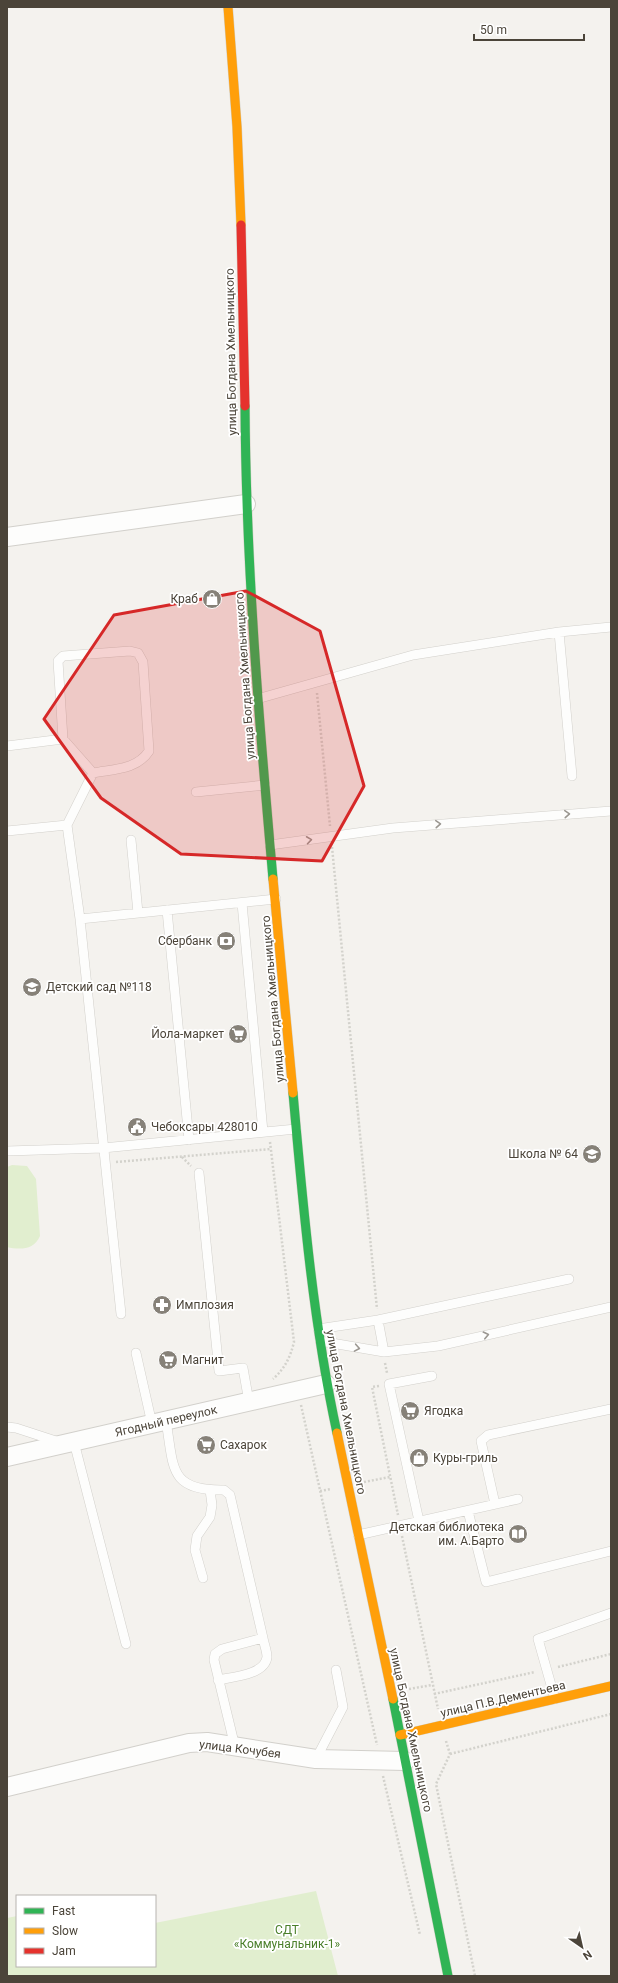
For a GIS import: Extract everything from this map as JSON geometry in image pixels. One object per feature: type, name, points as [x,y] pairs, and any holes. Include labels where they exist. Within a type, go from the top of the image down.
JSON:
[{"type":"main road","name":"улица Богдана Хмельницкого","points":[[228,7],[236,127],[245,337],[246,504],[257,699],[296,1129],[319,1341],[326,1384],[400,1735],[448,1976]]},
{"type":"main road","name":"улица П.В.Дементьева","points":[[400,1735],[611,1686]]},
{"type":"street","points":[[7,537],[246,504]]},
{"type":"street","name":"Ягодный переулок","points":[[7,1457],[326,1384]]},
{"type":"street","name":"улица Кочубея","points":[[7,1787],[189,1743],[207,1742],[316,1759],[405,1761]]},
{"type":"lane","points":[[257,699],[315,681],[413,655],[559,632],[611,627]]},
{"type":"lane","points":[[559,632],[572,776]]},
{"type":"lane","points":[[130,650],[138,654],[143,662],[149,751],[143,761],[133,766],[93,773],[63,739],[58,661],[63,656],[130,650]]},
{"type":"lane","points":[[7,746],[63,739]]},
{"type":"lane","points":[[93,773],[68,825],[80,919],[121,1314]]},
{"type":"lane","points":[[196,792],[265,785]]},
{"type":"lane","points":[[270,845],[393,828],[611,811]]},
{"type":"lane","points":[[7,831],[68,825]]},
{"type":"lane","points":[[131,840],[138,913]]},
{"type":"lane","points":[[80,919],[276,899]]},
{"type":"lane","points":[[242,903],[266,1132]]},
{"type":"lane","points":[[167,910],[189,1140]]},
{"type":"lane","points":[[7,1151],[103,1148],[296,1129]]},
{"type":"lane","points":[[199,1173],[219,1371],[244,1368],[249,1402]]},
{"type":"lane","points":[[318,1329],[378,1320],[569,1279]]},
{"type":"lane","points":[[319,1341],[384,1352],[438,1346],[611,1307]]},
{"type":"lane","points":[[378,1320],[384,1352]]},
{"type":"lane","points":[[136,1353],[180,1480],[190,1486],[210,1490],[224,1490],[230,1495],[267,1656],[264,1665],[257,1670],[218,1680]]},
{"type":"lane","points":[[419,1521],[389,1384],[432,1376]]},
{"type":"lane","points":[[495,1504],[481,1441],[488,1435],[611,1409]]},
{"type":"lane","points":[[7,1427],[16,1428],[69,1443],[126,1644]]},
{"type":"lane","points":[[203,1578],[196,1550],[197,1536],[210,1517],[212,1505],[210,1490]]},
{"type":"lane","points":[[358,1535],[518,1499]]},
{"type":"lane","points":[[468,1511],[486,1582],[611,1552]]},
{"type":"lane","points":[[555,1699],[538,1639],[611,1613]]},
{"type":"lane","points":[[235,1746],[218,1680],[214,1660],[215,1654],[222,1650],[263,1638]]},
{"type":"lane","points":[[316,1759],[343,1706],[336,1670]]},
{"type":"path","points":[[315,681],[378,1320]]},
{"type":"path","points":[[266,1132],[271,1149],[294,1342],[290,1358],[282,1370],[271,1381]]},
{"type":"path","points":[[166,1142],[199,1173]]},
{"type":"path","points":[[105,1163],[271,1149]]},
{"type":"path","points":[[384,1352],[389,1384]]},
{"type":"path","points":[[372,1387],[398,1516]]},
{"type":"path","points":[[300,1402],[377,1746]]},
{"type":"path","points":[[363,1482],[390,1477]]},
{"type":"path","points":[[401,1530],[439,1714]]},
{"type":"path","points":[[550,1668],[611,1654]]},
{"type":"path","points":[[434,1694],[541,1670]]},
{"type":"path","points":[[407,1689],[432,1685]]},
{"type":"path","points":[[450,1754],[611,1714]]},
{"type":"path","points":[[446,1740],[450,1754],[436,1784],[475,1976]]},
{"type":"path","points":[[382,1769],[420,1938]]},
{"type":"highlighted area","points":[[246,591],[320,631],[364,786],[322,861],[181,854],[101,798],[44,719],[114,615]]},
{"type":"green space","points":[[12,1165],[27,1166],[36,1179],[40,1236],[34,1244],[22,1249],[7,1247],[7,1167]]},
{"type":"green space","name":"СДТ «Коммунальник-1»","points":[[316,1891],[338,1976],[7,1976],[7,1918],[16,1916],[16,1967],[156,1967],[156,1923]]},
{"type":"traffic: fast","points":[[245,406],[248,525],[254,643],[273,879]]},
{"type":"traffic: fast","points":[[293,1093],[305,1221],[315,1306],[321,1349],[337,1433]]},
{"type":"traffic: fast","points":[[393,1699],[448,1976]]},
{"type":"traffic: slow","points":[[228,7],[237,127],[241,225]]},
{"type":"traffic: slow","points":[[273,879],[293,1093]]},
{"type":"traffic: slow","points":[[337,1433],[393,1699]]},
{"type":"traffic: slow","points":[[400,1735],[611,1686]]},
{"type":"traffic: jam","points":[[241,225],[245,406]]},
{"type":"place","name":"Краб","points":[[212,599]]},
{"type":"place","name":"Сбербанк","points":[[226,941]]},
{"type":"place","name":"Детский сад №118","points":[[32,987]]},
{"type":"place","name":"Йола-маркет","points":[[238,1034]]},
{"type":"place","name":"Чебоксары 428010","points":[[137,1127]]},
{"type":"place","name":"Школа № 64","points":[[592,1154]]},
{"type":"place","name":"Имплозия","points":[[162,1305]]},
{"type":"place","name":"Магнит","points":[[168,1360]]},
{"type":"place","name":"Ягодка","points":[[410,1411]]},
{"type":"place","name":"Сахарок","points":[[206,1445]]},
{"type":"place","name":"Куры-гриль","points":[[419,1458]]},
{"type":"place","name":"Детская библиотека им. А.Барто","points":[[518,1534]]}]
